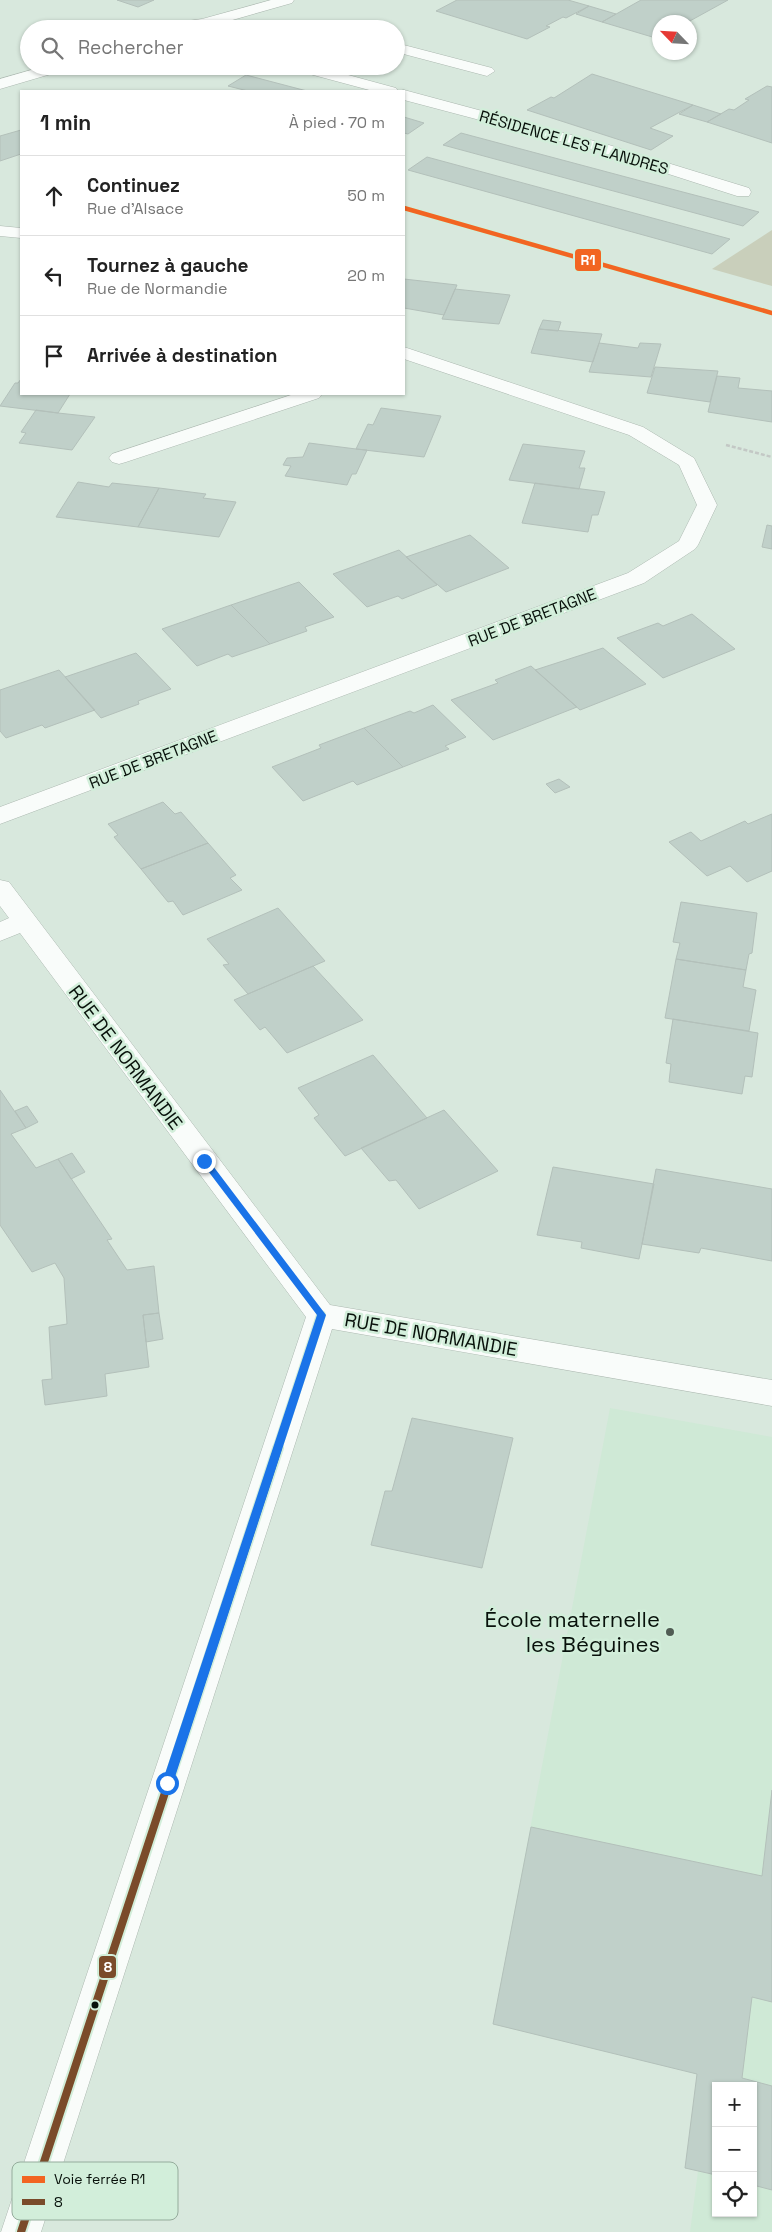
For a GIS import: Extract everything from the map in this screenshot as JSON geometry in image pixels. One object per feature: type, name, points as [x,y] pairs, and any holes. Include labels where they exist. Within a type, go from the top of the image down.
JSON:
[{"type":"street","points":[[213,20],[287,0]]},
{"type":"street","points":[[221,18],[226,20]]},
{"type":"street","points":[[405,49],[487,71]]},
{"type":"street","points":[[0,71],[20,65]]},
{"type":"street","points":[[0,84],[32,75]]},
{"type":"street","points":[[330,75],[386,90]]},
{"type":"street","name":"RÉSIDENCE LES FLANDRES","points":[[405,95],[603,148],[743,192]]},
{"type":"street","points":[[0,231],[20,233]]},
{"type":"street","name":"RUE DE BRETAGNE","points":[[0,816],[636,578],[688,545],[707,505],[686,462],[636,430],[409,358]]},
{"type":"street","points":[[119,458],[309,395]]},
{"type":"street","name":"RUE DE NORMANDIE","points":[[0,888],[12,927],[321,1315],[772,1393]]},
{"type":"street","points":[[45,2162],[321,1315]]},
{"type":"street","points":[[22,2232],[26,2220]]},
{"type":"shaded area","points":[[772,230],[772,286],[712,269]]},
{"type":"shaded area","name":"École maternelle les Béguines","points":[[610,1408],[772,1437],[772,2232],[690,2232],[698,2171],[685,2168],[697,2074],[493,2024]]},
{"type":"building","points":[[117,0],[154,0],[138,7]]},
{"type":"building","points":[[457,0],[568,0],[589,6],[546,26],[550,27],[527,39],[436,11]]},
{"type":"building","points":[[641,0],[728,0],[697,17],[697,15],[652,15],[652,37],[602,22]]},
{"type":"building","points":[[589,6],[616,14],[602,22],[576,14]]},
{"type":"building","points":[[592,74],[693,105],[650,128],[673,136],[651,150],[527,110],[551,97],[554,98]]},
{"type":"building","points":[[246,75],[303,90],[244,90],[228,86]]},
{"type":"building","points":[[767,86],[772,87],[772,143],[707,122],[729,109],[734,110],[749,100],[745,99]]},
{"type":"building","points":[[693,105],[721,114],[707,122],[679,114]]},
{"type":"building","points":[[405,117],[424,123],[408,134],[405,133]]},
{"type":"building","points":[[20,130],[20,154],[0,161],[0,136]]},
{"type":"building","points":[[461,133],[759,212],[743,226],[443,145]]},
{"type":"building","points":[[427,157],[730,239],[712,254],[408,170]]},
{"type":"building","points":[[405,279],[457,285],[444,315],[405,308]]},
{"type":"building","points":[[455,289],[510,295],[499,324],[442,319]]},
{"type":"building","points":[[543,320],[561,322],[558,331],[539,329]]},
{"type":"building","points":[[539,329],[602,334],[593,362],[531,353]]},
{"type":"building","points":[[599,343],[638,348],[640,343],[661,344],[651,377],[589,372]]},
{"type":"building","points":[[655,367],[718,371],[710,402],[647,393]]},
{"type":"building","points":[[717,376],[740,378],[738,388],[772,391],[772,422],[708,412]]},
{"type":"building","points":[[20,380],[20,395],[69,395],[58,413],[0,406],[15,383]]},
{"type":"building","points":[[381,408],[441,416],[424,457],[356,449],[368,424],[373,425]]},
{"type":"building","points":[[36,410],[95,417],[72,450],[19,443],[26,433],[21,432]]},
{"type":"building","points":[[309,443],[367,450],[356,474],[352,474],[347,485],[285,476],[291,466],[283,465],[287,458],[303,457]]},
{"type":"building","points":[[523,444],[585,451],[579,468],[585,468],[579,489],[509,480]]},
{"type":"building","points":[[78,482],[109,487],[112,483],[159,488],[138,527],[56,517]]},
{"type":"building","points":[[535,483],[605,492],[598,515],[592,515],[588,532],[522,523]]},
{"type":"building","points":[[159,488],[206,494],[203,498],[236,502],[219,537],[138,527]]},
{"type":"building","points":[[767,525],[772,526],[772,549],[762,547]]},
{"type":"building","points":[[470,535],[509,568],[446,592],[406,557]]},
{"type":"building","points":[[399,550],[437,585],[402,599],[398,596],[367,607],[333,574]]},
{"type":"building","points":[[299,582],[334,617],[305,627],[307,631],[270,644],[231,605]]},
{"type":"building","points":[[231,605],[270,644],[232,657],[228,654],[197,666],[162,629]]},
{"type":"building","points":[[692,614],[735,649],[663,678],[617,638],[658,623],[663,626]]},
{"type":"building","points":[[603,648],[646,684],[580,710],[535,670]]},
{"type":"building","points":[[136,653],[171,689],[138,701],[139,704],[101,718],[65,677]]},
{"type":"building","points":[[531,666],[577,707],[493,740],[451,700],[498,683],[495,680]]},
{"type":"building","points":[[59,670],[95,710],[45,728],[42,725],[6,738],[0,731],[0,690]]},
{"type":"building","points":[[433,705],[466,737],[445,746],[449,749],[403,767],[364,728],[410,711],[414,713]]},
{"type":"building","points":[[364,728],[403,767],[357,785],[353,781],[303,801],[272,767],[321,748],[319,745]]},
{"type":"building","points":[[559,779],[570,787],[555,793],[546,784]]},
{"type":"building","points":[[163,802],[175,814],[181,812],[208,843],[141,869],[114,837],[118,835],[108,824]]},
{"type":"building","points":[[772,814],[772,871],[747,882],[730,866],[707,876],[669,842],[691,832],[701,841],[745,821],[748,824]]},
{"type":"building","points":[[208,843],[236,875],[230,878],[242,890],[183,915],[173,901],[168,902],[141,869]]},
{"type":"building","points":[[681,902],[757,913],[752,953],[749,954],[746,970],[676,959],[680,943],[673,942]]},
{"type":"building","points":[[278,908],[325,961],[248,994],[223,965],[229,964],[207,939]]},
{"type":"building","points":[[676,959],[746,970],[743,987],[756,990],[749,1031],[665,1018]]},
{"type":"building","points":[[313,966],[363,1020],[287,1053],[265,1027],[260,1030],[234,1000]]},
{"type":"building","points":[[673,1019],[758,1033],[752,1077],[745,1076],[742,1094],[669,1082],[671,1064],[666,1063]]},
{"type":"building","points":[[373,1055],[427,1118],[345,1156],[314,1118],[319,1115],[298,1088]]},
{"type":"building","points":[[0,1090],[26,1128],[11,1134],[36,1168],[58,1159],[112,1239],[107,1240],[127,1270],[154,1266],[159,1313],[143,1315],[149,1367],[105,1374],[107,1396],[45,1405],[42,1380],[52,1379],[49,1327],[67,1324],[64,1278],[55,1263],[32,1272],[0,1225]]},
{"type":"building","points":[[27,1106],[38,1122],[26,1128],[15,1111]]},
{"type":"building","points":[[444,1110],[498,1171],[419,1209],[396,1180],[389,1181],[361,1148]]},
{"type":"building","points":[[72,1153],[85,1172],[71,1179],[58,1159]]},
{"type":"building","points":[[553,1167],[654,1184],[639,1259],[581,1248],[582,1242],[537,1235]]},
{"type":"building","points":[[656,1169],[772,1189],[772,1261],[701,1248],[699,1253],[642,1244]]},
{"type":"building","points":[[159,1313],[163,1339],[146,1342],[143,1315]]},
{"type":"building","points":[[412,1418],[513,1438],[482,1568],[371,1545],[385,1491],[392,1491]]},
{"type":"building","points":[[772,1790],[772,2002],[752,1997],[742,2078],[757,2082],[712,2082],[712,2174],[685,2168],[697,2074],[493,2024],[531,1827],[762,1876]]},
{"type":"building","points":[[757,2082],[772,2086],[772,2190],[757,2186]]},
{"type":"rail line","name":"R1","points":[[405,208],[772,313]]},
{"type":"transit line","name":"8","points":[[44,2162],[321,1315]]},
{"type":"transit line","name":"8","points":[[21,2232],[25,2220]]},
{"type":"place","name":"École maternelle les Béguines","points":[[670,1632]]},
{"type":"route","points":[[167,1783],[321,1315],[204,1161]]}]
